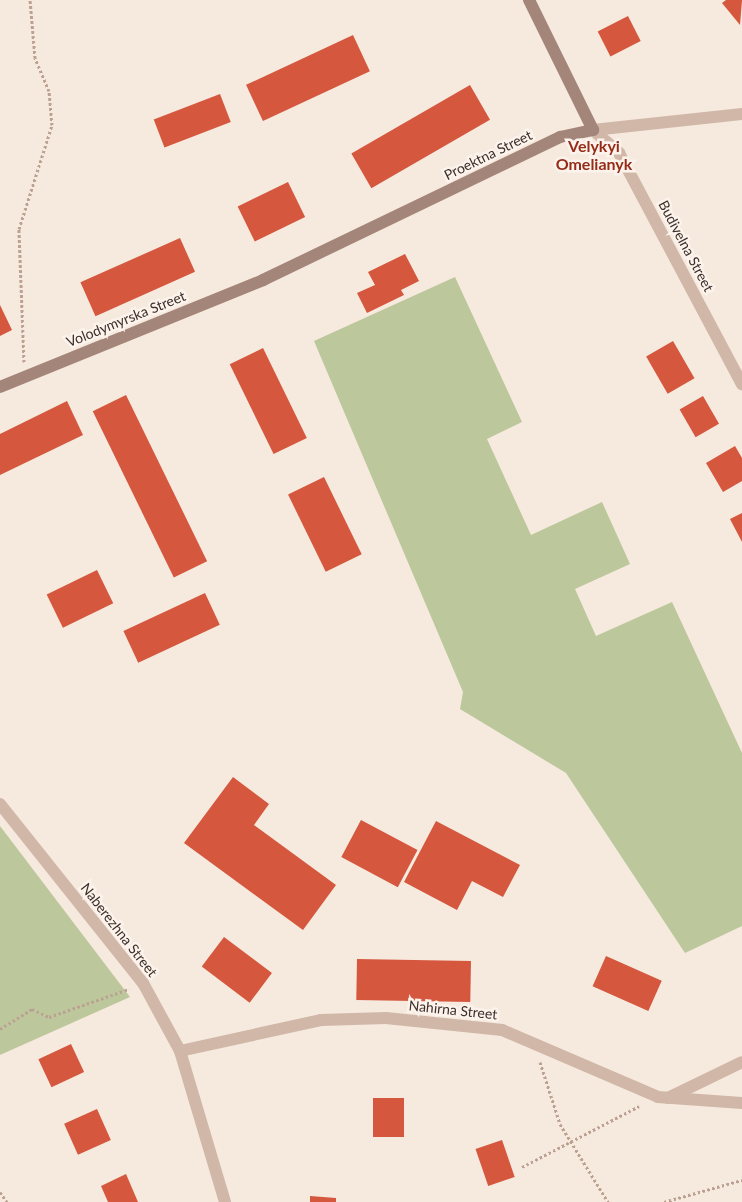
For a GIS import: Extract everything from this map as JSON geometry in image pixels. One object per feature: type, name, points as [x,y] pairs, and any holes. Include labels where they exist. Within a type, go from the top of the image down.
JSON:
[{"type":"street","points":[[528,0],[593,130]]},
{"type":"street","name":"Proektna Street","points":[[263,280],[560,137],[593,130],[742,114]]},
{"type":"street","name":"Budivelna Street","points":[[593,130],[620,153],[742,384]]},
{"type":"street","name":"Volodymyrska Street","points":[[0,387],[24,375],[263,280]]},
{"type":"street","name":"Naberezhna Street","points":[[0,804],[143,983],[180,1051],[225,1202]]},
{"type":"street","name":"Nahirna Street","points":[[180,1051],[320,1020],[367,1018],[502,1030],[662,1098],[742,1103]]},
{"type":"street","points":[[662,1098],[742,1062]]},
{"type":"path","points":[[24,375],[19,229],[52,125],[49,91],[35,58],[30,0]]},
{"type":"path","points":[[0,1029],[32,1009],[48,1017],[143,983]]},
{"type":"path","points":[[532,1042],[569,1141],[608,1202]]},
{"type":"path","points":[[522,1167],[569,1141],[662,1098]]},
{"type":"path","points":[[664,1202],[742,1180]]},
{"type":"path","points":[[0,1192],[6,1202]]},
{"type":"green space","points":[[455,277],[522,422],[487,439],[531,535],[602,502],[630,564],[575,589],[596,636],[672,602],[742,753],[742,926],[685,953],[566,773],[460,709],[463,692],[314,341]]},
{"type":"green space","points":[[0,826],[130,997],[0,1055]]},
{"type":"building","points":[[726,0],[742,0],[740,25],[722,3]]},
{"type":"building","points":[[628,16],[641,41],[610,56],[598,31]]},
{"type":"building","points":[[353,35],[370,71],[263,121],[246,85]]},
{"type":"building","points":[[470,85],[490,120],[371,188],[351,154]]},
{"type":"building","points":[[220,94],[231,122],[164,147],[154,119]]},
{"type":"building","points":[[288,182],[305,217],[255,242],[238,207]]},
{"type":"building","points":[[180,238],[195,272],[95,316],[80,282]]},
{"type":"building","points":[[405,254],[419,281],[401,290],[404,295],[367,313],[357,293],[375,285],[368,272]]},
{"type":"building","points":[[0,305],[12,330],[0,336]]},
{"type":"building","points":[[673,341],[694,378],[668,394],[646,356]]},
{"type":"building","points":[[263,348],[307,438],[274,454],[230,364]]},
{"type":"building","points":[[126,395],[207,561],[174,577],[93,411]]},
{"type":"building","points":[[703,396],[719,424],[696,437],[680,409]]},
{"type":"building","points":[[67,401],[83,435],[0,475],[0,434]]},
{"type":"building","points":[[735,446],[742,458],[742,481],[723,492],[706,463]]},
{"type":"building","points":[[324,477],[362,554],[326,572],[288,495]]},
{"type":"building","points":[[742,513],[742,542],[730,519]]},
{"type":"building","points":[[97,570],[113,603],[63,628],[47,595]]},
{"type":"building","points":[[205,593],[220,625],[138,663],[123,631]]},
{"type":"building","points":[[233,777],[269,804],[254,825],[336,885],[303,930],[184,843]]},
{"type":"building","points":[[361,820],[418,850],[398,887],[341,857]]},
{"type":"building","points":[[436,821],[520,865],[503,897],[472,881],[457,910],[404,882]]},
{"type":"building","points":[[224,937],[272,973],[250,1003],[202,967]]},
{"type":"building","points":[[606,956],[662,981],[648,1011],[593,986]]},
{"type":"building","points":[[357,959],[471,961],[470,1002],[356,1000]]},
{"type":"building","points":[[71,1044],[84,1072],[51,1087],[38,1059]]},
{"type":"building","points":[[373,1098],[404,1098],[404,1137],[373,1137]]},
{"type":"building","points":[[97,1109],[111,1140],[78,1155],[64,1124]]},
{"type":"building","points":[[502,1140],[515,1177],[488,1186],[476,1149]]},
{"type":"building","points":[[126,1174],[138,1202],[108,1202],[101,1186]]},
{"type":"building","points":[[310,1196],[336,1198],[336,1202],[310,1202]]},
{"type":"district","name":"Velykyi Omelianyk","points":[[594,155]]}]
